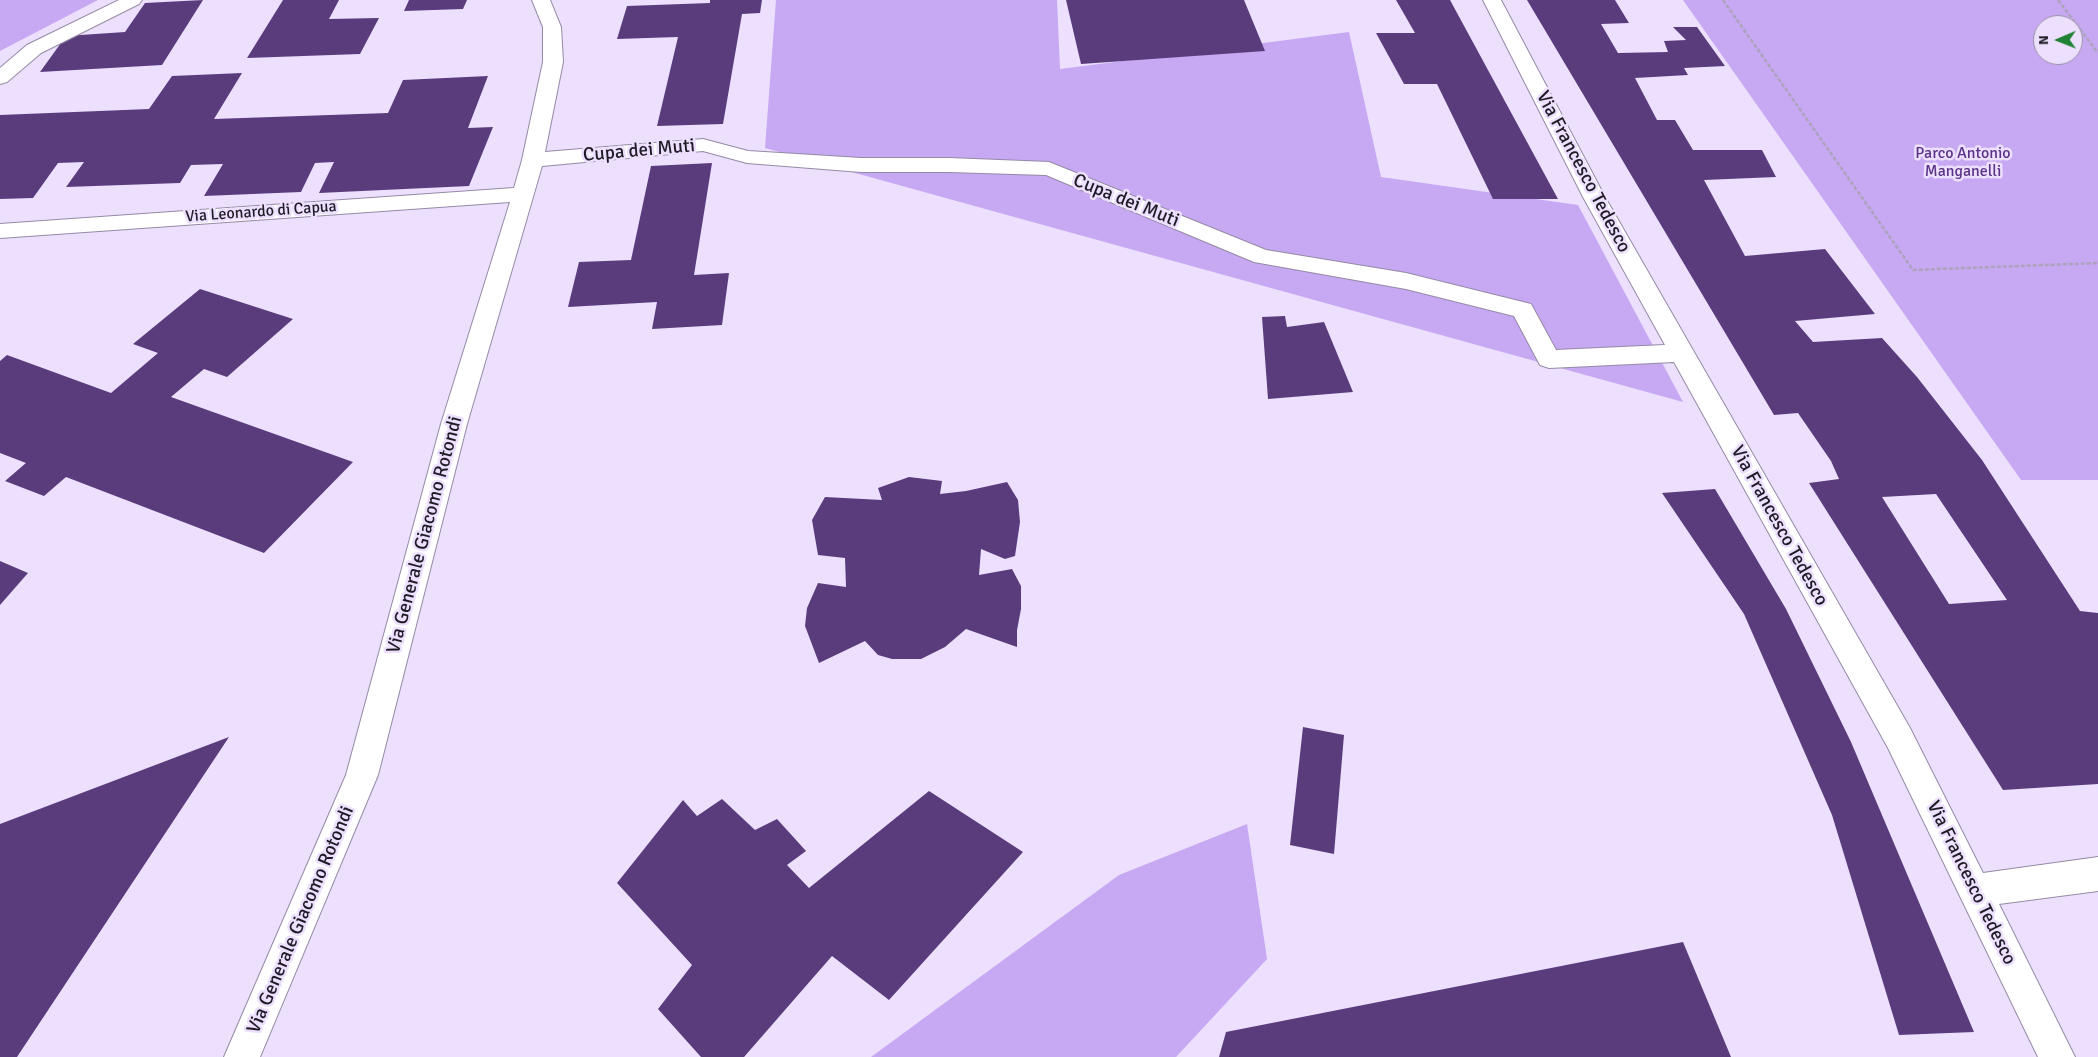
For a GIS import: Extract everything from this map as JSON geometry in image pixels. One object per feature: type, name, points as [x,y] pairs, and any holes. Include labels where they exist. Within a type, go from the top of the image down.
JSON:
[{"type":"street","points":[[0,78],[34,49],[133,0]]},
{"type":"street","name":"Via Generale Giacomo Rotondi","points":[[242,1057],[362,775],[454,424],[532,160],[553,62],[552,27],[541,0]]},
{"type":"street","name":"Via Francesco Tedesco","points":[[1492,0],[1594,197],[1899,738],[2057,1057]]},
{"type":"street","name":"Cupa dei Muti","points":[[532,160],[703,146],[747,157],[861,165],[949,165],[1049,169],[1262,257],[1406,281],[1523,310],[1549,359],[1682,353]]},
{"type":"street","name":"Via Leonardo di Capua","points":[[0,231],[522,194]]},
{"type":"street","points":[[1974,891],[2098,874]]},
{"type":"path","points":[[1723,0],[1913,270],[2098,263]]},
{"type":"path","points":[[2058,0],[2098,52]]},
{"type":"green space","points":[[0,0],[98,0],[0,51]]},
{"type":"green space","points":[[776,0],[1057,0],[1060,69],[1349,32],[1381,177],[1578,205],[1683,402],[765,148]]},
{"type":"green space","name":"Parco Antonio Manganelli","points":[[1683,0],[2098,0],[2098,480],[2021,480]]},
{"type":"green space","points":[[1247,824],[1267,959],[1176,1057],[871,1057],[1119,875]]},
{"type":"building","points":[[203,0],[162,65],[40,72],[66,36],[125,32],[145,3]]},
{"type":"building","points":[[283,0],[339,0],[329,19],[379,18],[360,54],[247,58]]},
{"type":"building","points":[[409,0],[467,0],[463,9],[404,11]]},
{"type":"building","points":[[710,0],[762,0],[760,13],[742,14],[723,124],[657,126],[678,37],[617,39],[627,6],[710,3]]},
{"type":"building","points":[[1066,0],[1244,0],[1265,51],[1081,64]]},
{"type":"building","points":[[1396,0],[1450,0],[1558,199],[1493,199],[1437,84],[1404,84],[1376,33],[1415,33]]},
{"type":"building","points":[[1527,0],[1615,0],[1629,23],[1601,24],[1618,53],[1668,52],[1664,41],[1686,40],[1673,27],[1697,27],[1725,66],[1684,68],[1688,75],[1635,78],[1657,120],[1675,120],[1693,150],[1762,150],[1776,177],[1704,180],[1745,256],[1825,249],[1875,314],[1795,321],[1813,342],[1882,338],[1917,377],[1982,460],[2080,611],[2098,613],[2098,784],[2003,790],[1809,483],[1839,479],[1831,461],[1798,413],[1774,415]],"holes":[[[1936,494],[2007,600],[1949,604],[1882,497]]]},
{"type":"building","points":[[242,73],[214,119],[388,113],[403,80],[488,76],[468,128],[493,127],[469,186],[319,193],[334,162],[315,163],[301,192],[204,196],[223,164],[191,165],[180,183],[66,187],[84,162],[58,163],[33,198],[0,199],[0,115],[149,109],[172,76]]},
{"type":"building","points":[[712,163],[694,275],[729,273],[722,325],[652,329],[657,302],[568,307],[579,262],[631,260],[651,166]]},
{"type":"building","points":[[200,289],[293,319],[227,377],[204,369],[171,397],[353,462],[264,553],[66,477],[44,496],[5,481],[26,463],[0,453],[0,361],[7,355],[111,393],[158,353],[133,344]]},
{"type":"building","points":[[1285,316],[1287,327],[1324,322],[1353,392],[1268,399],[1262,317]]},
{"type":"building","points":[[909,477],[942,481],[940,494],[966,491],[1007,482],[1018,500],[1020,522],[1015,556],[1005,559],[981,549],[979,575],[1012,569],[1021,586],[1021,609],[1017,630],[1017,647],[966,629],[945,647],[921,659],[892,659],[878,655],[865,641],[819,663],[805,626],[807,608],[818,583],[846,587],[845,558],[818,555],[812,520],[825,497],[882,500],[878,488]]},
{"type":"building","points":[[1715,489],[1786,609],[1851,742],[1974,1032],[1899,1035],[1832,815],[1744,614],[1662,493]]},
{"type":"building","points":[[0,561],[28,573],[0,605]]},
{"type":"building","points":[[1303,727],[1344,735],[1334,854],[1290,845]]},
{"type":"building","points":[[229,737],[17,1057],[0,1057],[0,824]]},
{"type":"building","points":[[929,791],[1023,852],[889,1000],[832,956],[744,1057],[701,1057],[658,1009],[692,965],[617,883],[683,800],[697,816],[722,799],[755,830],[777,819],[806,851],[787,865],[809,888]]},
{"type":"building","points":[[1683,942],[1731,1057],[1219,1057],[1226,1032]]}]
